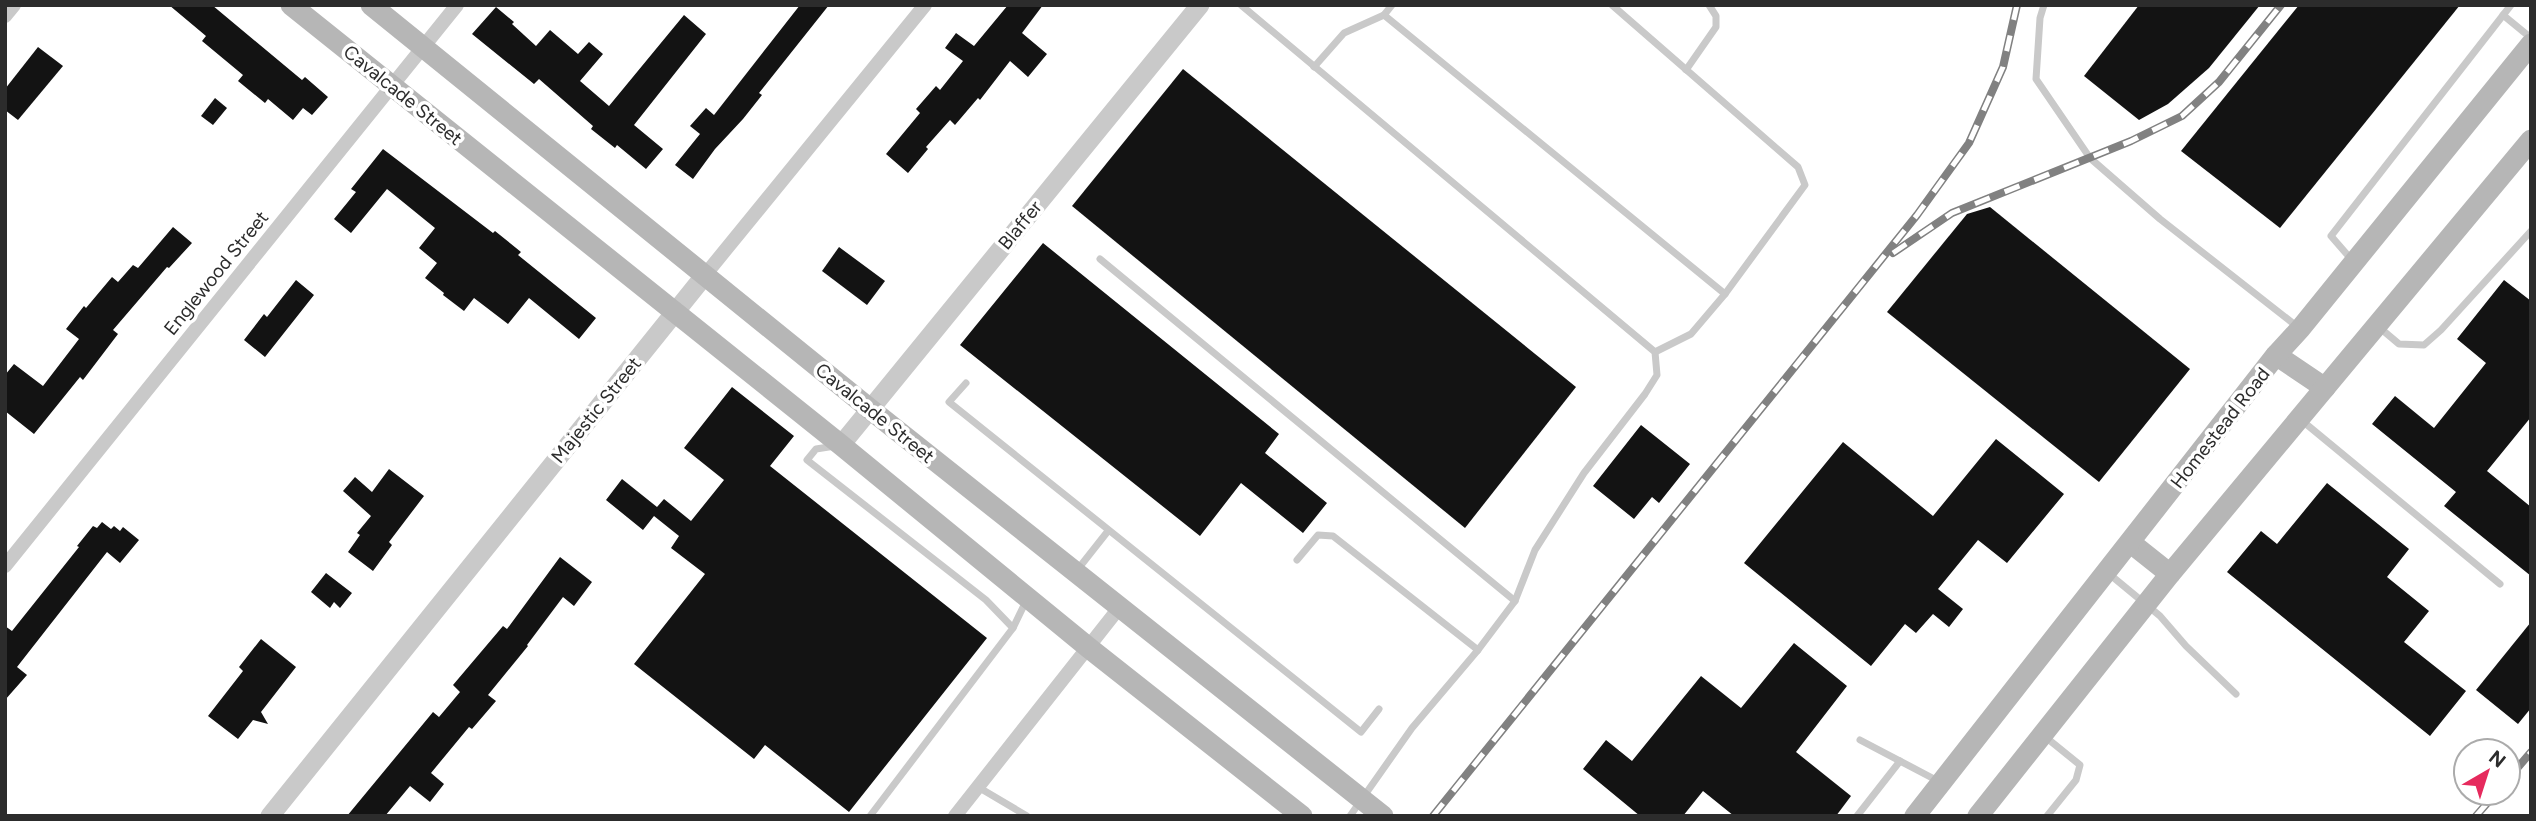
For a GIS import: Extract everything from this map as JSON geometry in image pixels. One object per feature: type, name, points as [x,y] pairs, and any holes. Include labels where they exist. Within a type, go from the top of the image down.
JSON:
[{"type":"main road","name":"Cavalcade Street","points":[[291,5],[841,445],[1089,648],[1302,816]]},
{"type":"main road","name":"Cavalcade Street","points":[[372,5],[1075,572],[1356,808],[1383,816]]},
{"type":"main road","name":"Homestead Road","points":[[1917,815],[2276,355],[2531,44]]},
{"type":"main road","points":[[1978,816],[2170,575],[2531,140]]},
{"type":"main road","points":[[2276,355],[2325,388]]},
{"type":"main road","points":[[2131,543],[2170,575]]},
{"type":"street","points":[[5,16],[14,5]]},
{"type":"street","name":"Englewood Street","points":[[5,566],[457,5]]},
{"type":"street","name":"Majestic Street","points":[[270,816],[925,5]]},
{"type":"street","name":"Blaffer","points":[[841,445],[1200,5]]},
{"type":"street","points":[[955,816],[1119,608]]},
{"type":"lane","points":[[1241,5],[1655,352],[1657,375],[1584,473],[1535,550],[1515,601],[1478,650],[1412,728],[1356,808]]},
{"type":"lane","points":[[1314,67],[1344,33],[1384,15],[1392,5]]},
{"type":"lane","points":[[1612,5],[1798,167],[1805,185],[1725,294],[1690,334],[1655,352]]},
{"type":"lane","points":[[1686,70],[1716,27],[1716,16],[1709,5]]},
{"type":"lane","points":[[2044,5],[2040,18],[2036,79],[2090,158],[2160,219],[2300,329]]},
{"type":"lane","points":[[2354,262],[2331,236],[2511,5]]},
{"type":"lane","points":[[1384,15],[1725,294]]},
{"type":"lane","points":[[2503,15],[2531,38]]},
{"type":"lane","points":[[2377,326],[2399,344],[2424,345],[2441,330],[2531,231]]},
{"type":"lane","points":[[1100,259],[1515,601]]},
{"type":"lane","points":[[966,383],[949,402],[1361,732],[1379,709]]},
{"type":"lane","points":[[2300,418],[2500,584]]},
{"type":"lane","points":[[841,445],[816,449],[807,460],[986,600],[1013,628]]},
{"type":"lane","points":[[1075,572],[1108,531]]},
{"type":"lane","points":[[1297,560],[1318,534],[1333,536],[1478,650]]},
{"type":"lane","points":[[2108,572],[2147,604],[2236,694]]},
{"type":"lane","points":[[870,816],[1013,628],[1019,610],[1028,597]]},
{"type":"lane","points":[[2043,734],[2080,765],[2076,780],[2047,816]]},
{"type":"lane","points":[[1860,740],[1941,783]]},
{"type":"lane","points":[[1857,816],[1900,761]]},
{"type":"lane","points":[[978,788],[1027,816]]},
{"type":"building","points":[[169,5],[212,5],[302,80],[305,77],[328,97],[312,115],[303,108],[293,120],[268,99],[265,103],[238,81],[243,75],[202,41],[206,36]]},
{"type":"building","points":[[800,5],[829,5],[759,93],[762,95],[693,179],[675,165],[700,134],[690,126],[706,108],[714,115]]},
{"type":"building","points":[[1008,5],[1043,5],[1022,33],[1047,54],[1028,77],[1010,61],[980,100],[978,98],[955,125],[950,120],[908,173],[886,154],[920,113],[916,109],[936,86],[940,90],[963,61],[945,48],[956,33],[974,46]]},
{"type":"building","points":[[2139,5],[2260,5],[2209,68],[2168,104],[2139,120],[2084,76]]},
{"type":"building","points":[[2299,5],[2460,5],[2280,228],[2181,151]]},
{"type":"building","points":[[496,7],[536,46],[550,30],[578,54],[589,42],[603,54],[580,81],[609,106],[684,15],[706,34],[634,125],[663,149],[646,169],[617,145],[615,148],[591,129],[593,126],[539,79],[534,84],[472,34]]},
{"type":"building","points":[[38,47],[63,66],[18,120],[5,110],[5,89]]},
{"type":"building","points":[[1183,69],[1576,387],[1465,528],[1072,206]]},
{"type":"building","points":[[215,98],[227,108],[213,125],[201,116]]},
{"type":"building","points":[[383,149],[493,233],[495,231],[521,252],[518,255],[596,318],[579,339],[529,298],[508,324],[474,298],[464,311],[443,295],[444,293],[425,278],[437,263],[419,248],[435,228],[387,189],[351,233],[334,219],[356,192],[351,189]]},
{"type":"building","points":[[1990,207],[2190,369],[2099,482],[1887,312],[1967,214]]},
{"type":"building","points":[[173,227],[192,243],[169,268],[167,267],[113,330],[118,334],[83,380],[80,377],[34,434],[5,411],[5,375],[14,364],[43,386],[79,339],[66,329],[84,306],[86,308],[112,277],[118,282],[133,265],[138,268]]},
{"type":"building","points":[[1043,243],[1279,434],[1265,453],[1327,503],[1303,533],[1241,483],[1200,536],[960,345]]},
{"type":"building","points":[[839,247],[885,281],[867,305],[822,271]]},
{"type":"building","points":[[296,280],[314,295],[265,357],[244,340],[264,314],[267,317]]},
{"type":"building","points":[[2504,280],[2531,301],[2531,417],[2487,471],[2531,507],[2531,576],[2444,506],[2456,492],[2372,424],[2395,396],[2434,428],[2486,363],[2457,339]]},
{"type":"building","points":[[732,387],[794,436],[770,466],[987,638],[849,812],[765,745],[754,759],[634,664],[705,574],[671,548],[679,536],[654,516],[643,530],[606,500],[622,479],[657,507],[664,499],[691,521],[724,480],[684,448]]},
{"type":"building","points":[[1641,425],[1690,464],[1659,503],[1652,497],[1634,519],[1593,486]]},
{"type":"building","points":[[1996,439],[2064,494],[2007,563],[1978,540],[1938,589],[1963,609],[1949,627],[1933,614],[1916,633],[1905,624],[1871,666],[1744,563],[1843,442],[1933,516]]},
{"type":"building","points":[[389,469],[424,496],[389,542],[392,545],[373,571],[348,552],[360,535],[357,533],[371,516],[343,491],[355,477],[372,492]]},
{"type":"building","points":[[2327,483],[2409,549],[2387,577],[2429,611],[2404,642],[2466,691],[2430,736],[2227,572],[2261,531],[2277,544]]},
{"type":"building","points":[[102,522],[111,529],[114,526],[120,531],[123,527],[139,540],[120,563],[107,552],[17,667],[27,675],[5,700],[5,626],[12,631],[93,526],[97,528]]},
{"type":"building","points":[[560,557],[592,582],[574,606],[563,597],[488,695],[496,701],[472,729],[469,727],[431,773],[444,784],[430,802],[410,786],[385,816],[347,816],[433,712],[439,717],[460,692],[453,685],[503,626],[507,629]]},
{"type":"building","points":[[326,573],[352,593],[340,608],[334,602],[330,608],[311,592]]},
{"type":"building","points":[[2531,622],[2531,708],[2518,724],[2476,690]]},
{"type":"building","points":[[261,639],[296,667],[261,712],[268,724],[253,720],[238,739],[208,716],[243,671],[239,667]]},
{"type":"building","points":[[1794,643],[1847,686],[1796,752],[1851,796],[1836,816],[1734,816],[1703,791],[1683,816],[1640,816],[1583,769],[1606,740],[1632,761],[1701,676],[1741,708]]},
{"type":"railway","points":[[1433,816],[1917,215],[1969,143],[2003,67],[2017,5]]},
{"type":"railway","points":[[1893,253],[1952,213],[2131,141],[2182,116],[2219,82],[2281,5]]},
{"type":"railway","points":[[2522,763],[2531,752]]},
{"type":"railway","points":[[2476,816],[2484,807]]}]
